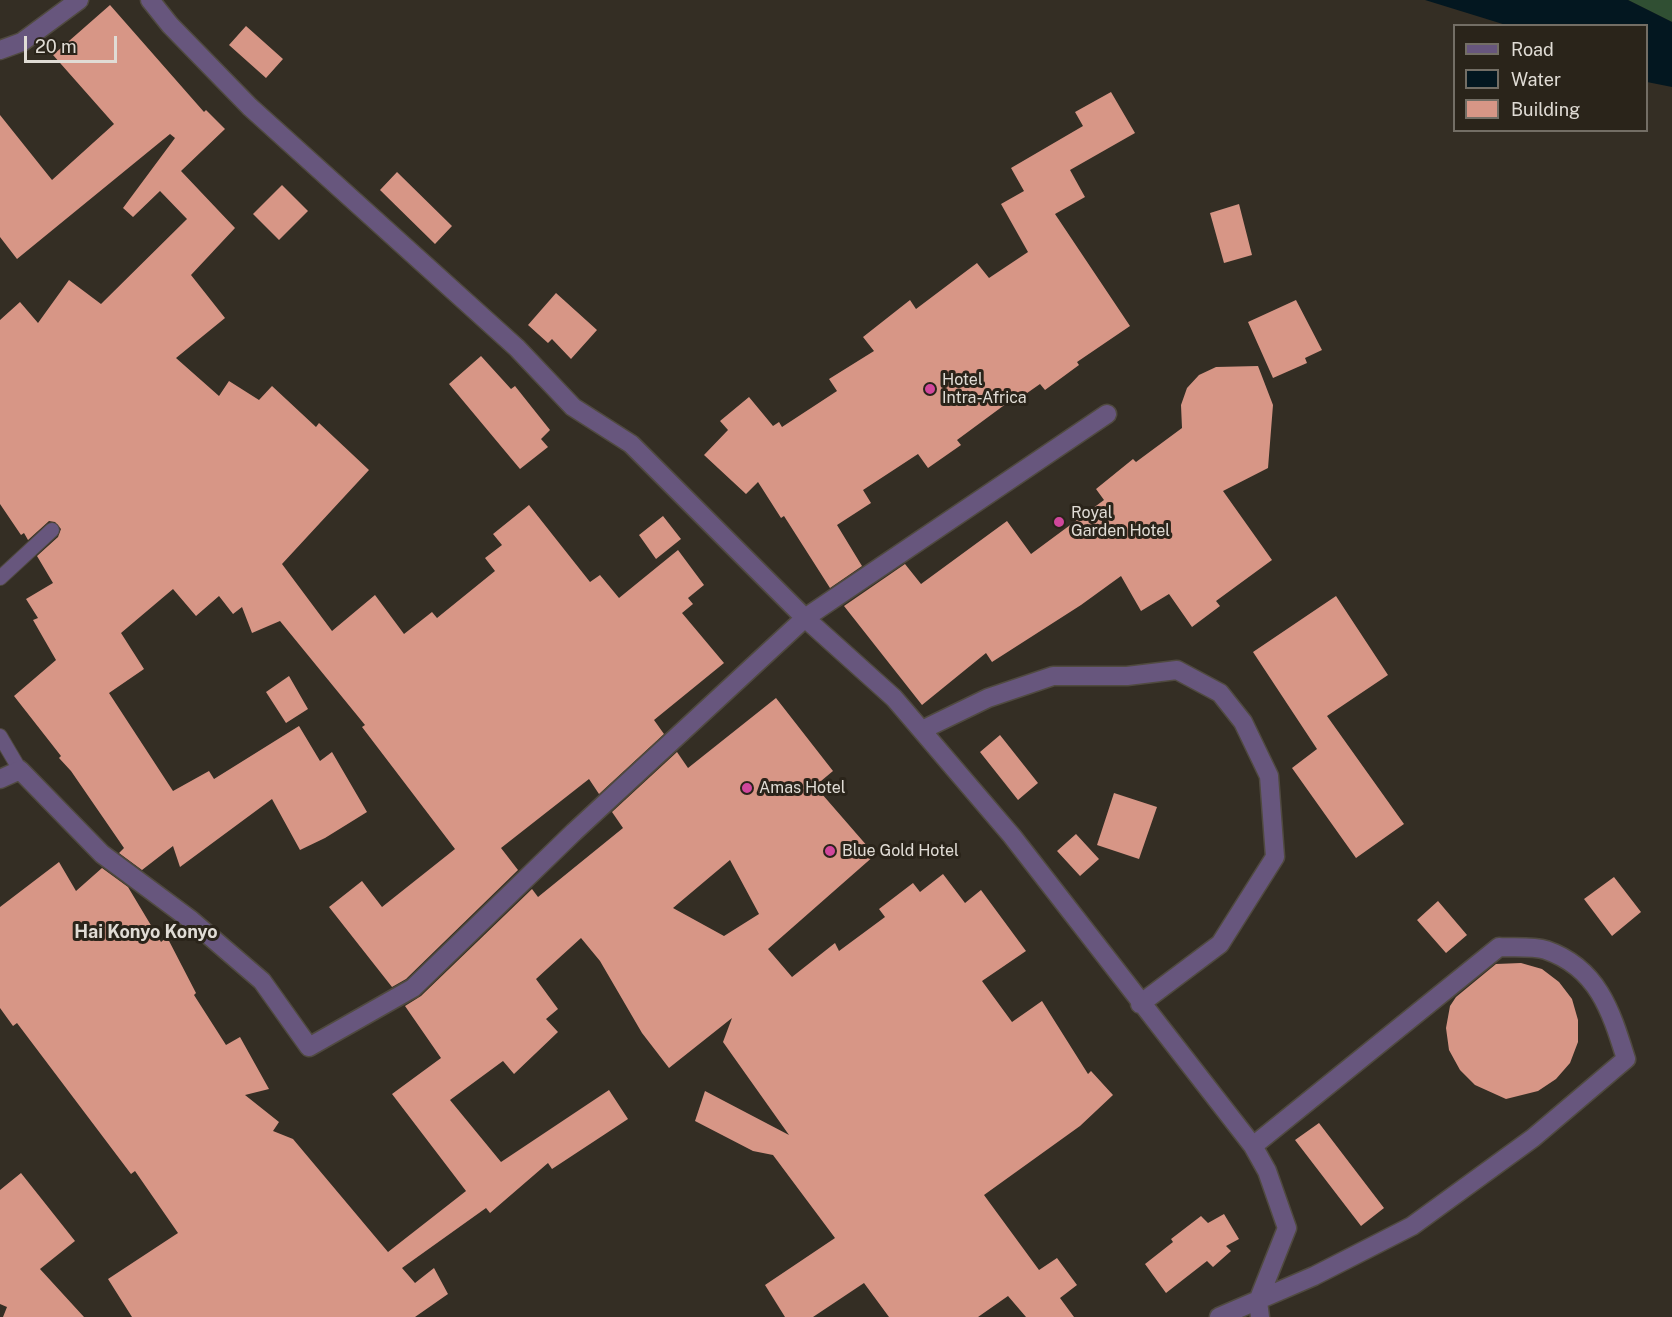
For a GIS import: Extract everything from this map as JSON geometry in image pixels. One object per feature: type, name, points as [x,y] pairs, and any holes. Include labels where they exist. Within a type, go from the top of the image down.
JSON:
[{"type":"street","points":[[0,50],[22,42],[79,0]]},
{"type":"street","points":[[150,0],[170,25],[250,107],[517,348],[573,407],[631,444],[805,618],[894,698],[1012,836],[1140,1004],[1253,1146],[1267,1171],[1287,1228],[1259,1309]]},
{"type":"street","points":[[0,779],[21,770],[102,854],[191,920],[261,981],[309,1047],[413,988],[574,832],[805,618],[1107,414]]},
{"type":"street","points":[[922,730],[988,698],[1053,676],[1127,676],[1177,670],[1220,693],[1226,700],[1243,722],[1269,776],[1275,857],[1220,944],[1140,1004]]},
{"type":"street","points":[[1219,1317],[1259,1309],[1314,1276],[1412,1226],[1533,1137],[1626,1059],[1611,1012],[1583,969],[1545,950],[1499,947],[1253,1146]]},
{"type":"lane","points":[[0,578],[52,530]]},
{"type":"lane","points":[[0,736],[21,770]]},
{"type":"green space","points":[[1628,0],[1672,0],[1672,22]]},
{"type":"water","points":[[1425,0],[1628,0],[1672,22],[1672,87],[1648,82],[1648,24],[1503,24]]},
{"type":"building","points":[[110,5],[204,112],[206,110],[225,129],[181,171],[235,228],[191,275],[225,318],[176,358],[219,396],[229,381],[259,400],[272,386],[316,427],[319,423],[369,470],[282,564],[332,631],[375,595],[404,634],[432,612],[437,618],[495,571],[485,558],[502,545],[493,534],[529,505],[590,582],[600,575],[619,598],[678,550],[704,585],[688,598],[693,604],[682,613],[724,663],[654,720],[664,734],[599,794],[589,779],[501,848],[518,870],[406,979],[392,987],[329,907],[362,881],[382,907],[455,849],[362,727],[365,725],[280,621],[252,633],[242,607],[233,614],[219,596],[196,616],[173,589],[121,633],[144,669],[109,693],[173,791],[209,771],[214,779],[299,726],[320,761],[332,752],[367,812],[325,838],[300,850],[272,799],[180,867],[173,846],[142,870],[119,853],[124,848],[71,771],[59,758],[61,756],[14,696],[56,660],[33,620],[38,618],[26,599],[53,583],[37,556],[58,537],[61,529],[55,522],[49,521],[28,540],[24,533],[21,535],[0,504],[0,320],[20,302],[38,323],[69,280],[101,304],[187,219],[160,191],[133,217],[123,208],[175,138],[170,134],[17,259],[0,237],[0,115],[52,180],[114,124],[53,55]]},
{"type":"building","points":[[246,26],[283,59],[266,78],[229,45]]},
{"type":"building","points":[[1111,92],[1135,133],[1070,170],[1085,197],[1055,214],[1130,326],[1077,362],[1079,365],[1045,390],[1040,384],[1020,398],[1018,395],[957,440],[961,445],[928,468],[918,454],[863,490],[871,503],[837,525],[862,566],[830,588],[784,516],[781,518],[758,482],[746,494],[704,455],[728,430],[720,421],[749,397],[773,426],[779,422],[782,427],[837,391],[829,379],[874,351],[863,337],[910,300],[916,309],[977,263],[989,278],[1028,252],[1001,204],[1024,191],[1011,168],[1083,126],[1075,112]]},
{"type":"building","points":[[397,172],[452,226],[435,244],[380,190]]},
{"type":"building","points":[[282,185],[308,211],[279,240],[253,214]]},
{"type":"building","points":[[1239,204],[1252,255],[1224,263],[1210,213]]},
{"type":"building","points":[[556,293],[597,330],[571,359],[552,339],[548,343],[528,325]]},
{"type":"building","points":[[1296,300],[1322,350],[1305,358],[1307,363],[1273,378],[1248,322]]},
{"type":"building","points":[[481,356],[511,389],[515,386],[550,430],[541,439],[548,447],[520,469],[449,384]]},
{"type":"building","points":[[1258,366],[1273,405],[1268,468],[1223,491],[1272,560],[1216,601],[1220,606],[1192,627],[1169,594],[1141,611],[1121,576],[1081,605],[992,662],[986,653],[922,705],[844,606],[905,564],[921,584],[1007,521],[1031,554],[1104,500],[1096,489],[1133,459],[1136,462],[1182,428],[1181,405],[1187,388],[1199,375],[1216,367]]},
{"type":"building","points":[[663,516],[681,539],[656,559],[639,535]]},
{"type":"building","points":[[1336,596],[1388,675],[1327,716],[1404,824],[1356,858],[1292,768],[1317,749],[1253,652]]},
{"type":"building","points":[[289,676],[308,709],[286,723],[266,692]]},
{"type":"building","points":[[776,698],[833,771],[815,786],[875,855],[768,949],[792,977],[835,943],[839,951],[885,917],[879,909],[913,883],[920,892],[943,874],[965,903],[981,890],[1026,951],[982,981],[1012,1022],[1042,1001],[1088,1074],[1091,1071],[1113,1095],[1080,1126],[984,1195],[1039,1270],[1057,1258],[1077,1285],[1060,1298],[1074,1317],[1026,1317],[1008,1296],[978,1317],[889,1317],[864,1283],[813,1317],[785,1317],[765,1285],[835,1238],[773,1155],[753,1151],[695,1121],[705,1091],[789,1135],[723,1042],[732,1018],[669,1068],[642,1033],[600,961],[581,938],[536,979],[558,1009],[546,1019],[558,1032],[514,1074],[503,1061],[450,1100],[501,1162],[609,1090],[628,1119],[552,1169],[548,1163],[490,1213],[486,1208],[402,1268],[415,1283],[434,1268],[448,1294],[415,1317],[132,1317],[108,1279],[178,1233],[135,1171],[131,1174],[17,1023],[13,1026],[0,1008],[0,907],[59,862],[76,891],[102,868],[128,887],[161,942],[167,937],[196,993],[194,995],[226,1045],[240,1037],[269,1089],[245,1095],[279,1122],[273,1131],[293,1139],[388,1252],[466,1191],[392,1094],[441,1058],[405,1006],[421,996],[532,889],[538,897],[623,828],[612,812],[677,752],[688,768]],"holes":[[[730,860],[759,914],[724,936],[673,908]]]},
{"type":"building","points":[[1000,735],[1038,783],[1018,800],[980,752]]},
{"type":"building","points":[[1114,793],[1157,807],[1139,859],[1097,845]]},
{"type":"building","points":[[1076,834],[1099,859],[1080,876],[1057,851]]},
{"type":"building","points":[[1614,877],[1641,912],[1612,936],[1584,899]]},
{"type":"building","points":[[1438,901],[1467,935],[1446,953],[1417,920]]},
{"type":"building","points":[[1521,963],[1542,969],[1559,982],[1572,999],[1578,1020],[1578,1042],[1570,1063],[1556,1079],[1538,1091],[1506,1099],[1475,1085],[1460,1070],[1449,1050],[1446,1028],[1450,1006],[1456,997],[1496,964]]},
{"type":"building","points":[[1319,1123],[1384,1208],[1361,1226],[1295,1140]]},
{"type":"building","points":[[21,1173],[75,1241],[40,1269],[84,1317],[3,1317],[7,1307],[0,1304],[0,1190]]},
{"type":"building","points":[[1224,1214],[1239,1239],[1226,1246],[1231,1251],[1213,1267],[1207,1261],[1166,1293],[1145,1264],[1173,1242],[1171,1239],[1201,1216],[1208,1223]]},
{"type":"place","name":"Hotel Intra-Africa","points":[[930,389]]},
{"type":"place","name":"Royal Garden Hotel","points":[[1059,522]]},
{"type":"place","name":"Amas Hotel","points":[[747,788]]},
{"type":"place","name":"Blue Gold Hotel","points":[[830,851]]},
{"type":"district","name":"Hai Konyo Konyo","points":[[146,932]]}]
